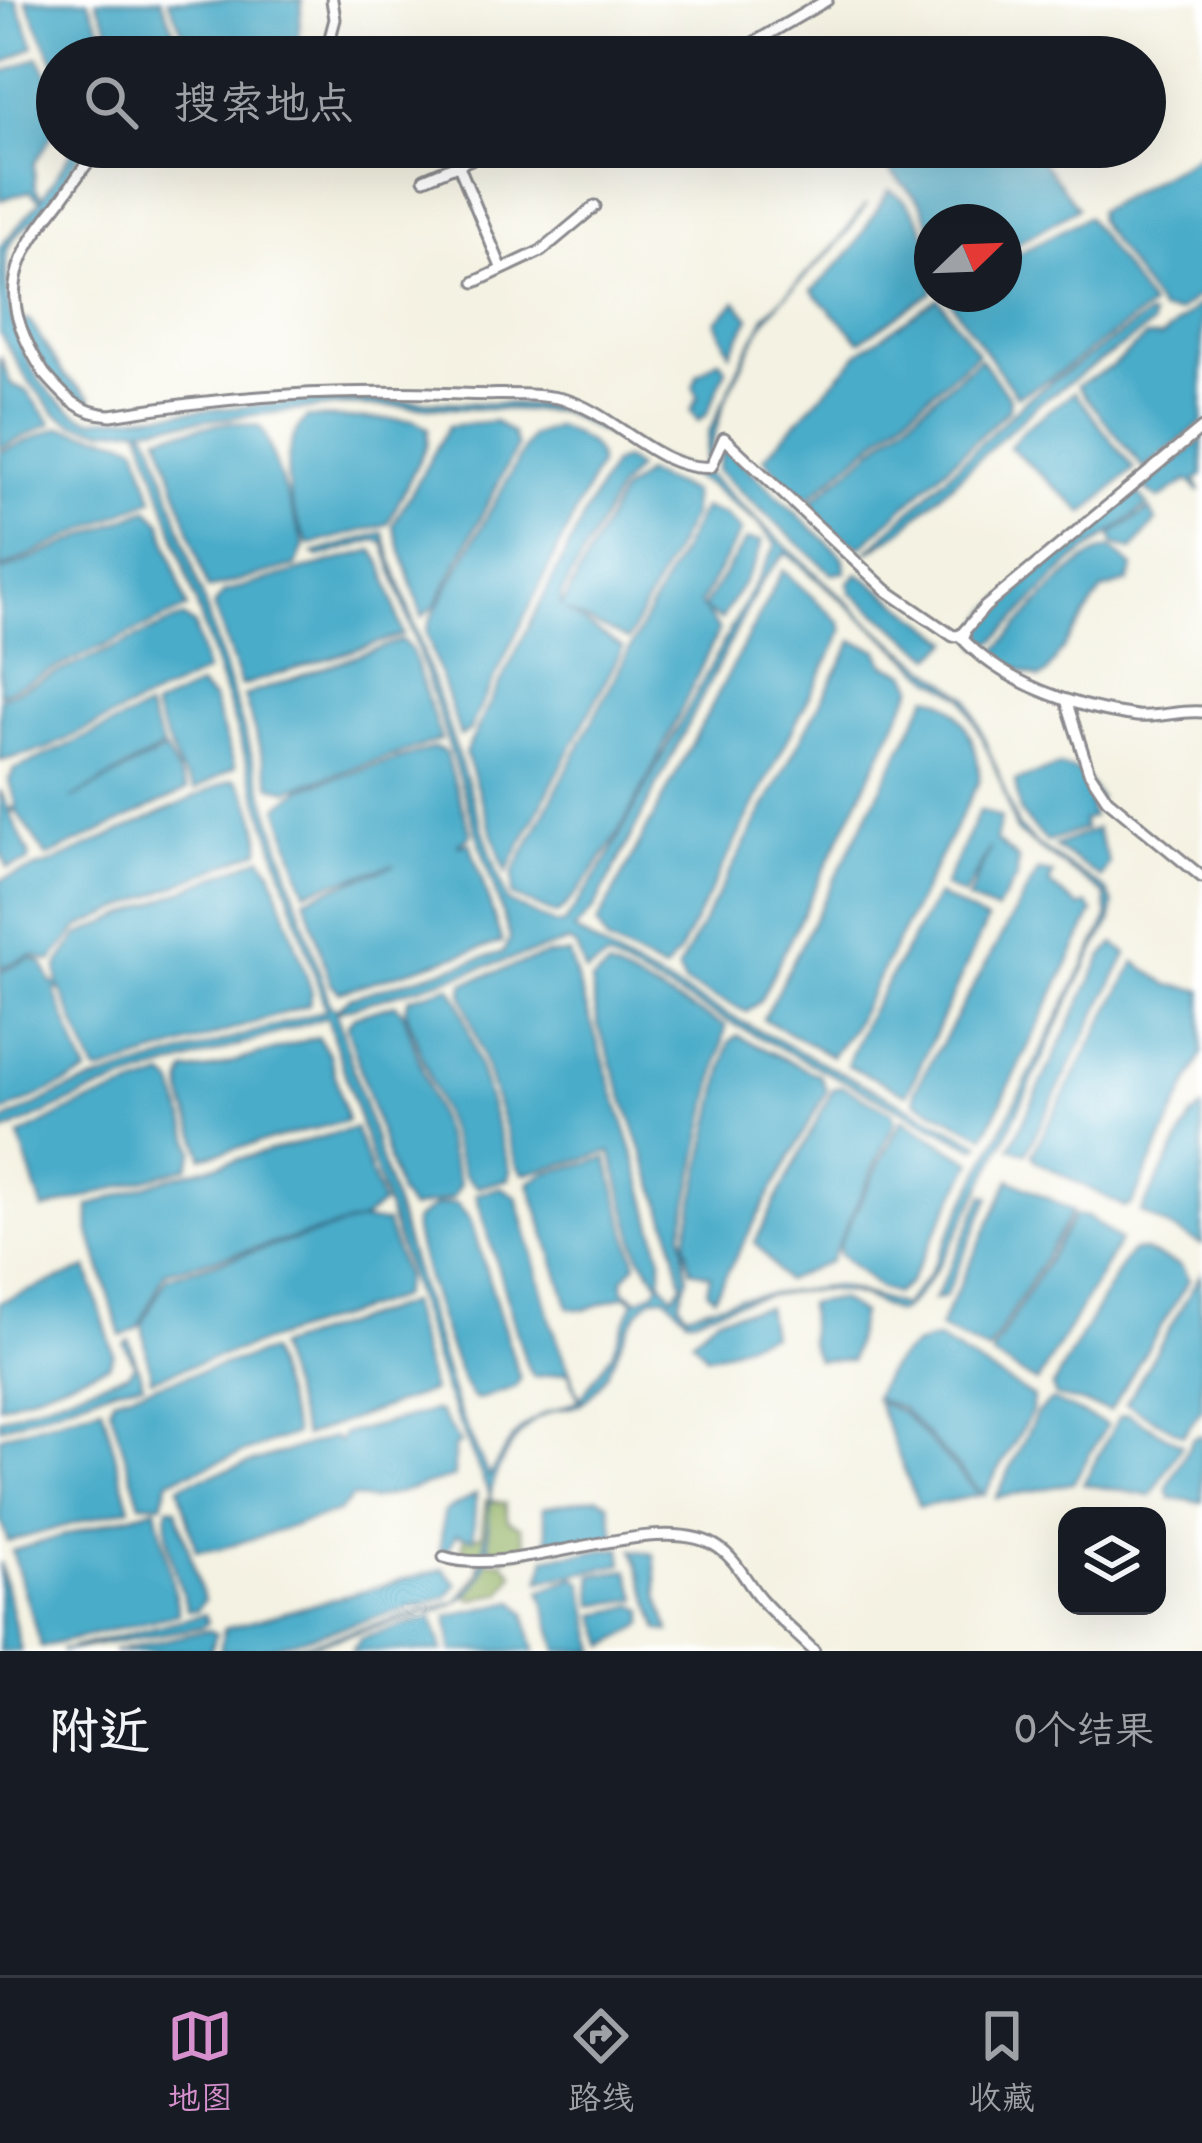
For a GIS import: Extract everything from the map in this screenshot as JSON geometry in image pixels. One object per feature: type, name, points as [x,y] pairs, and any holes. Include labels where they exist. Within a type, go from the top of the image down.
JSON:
[{"type":"street","points":[[330,36],[332,0]]},
{"type":"street","points":[[764,36],[827,0]]},
{"type":"street","points":[[85,168],[17,250],[6,299],[16,337],[31,359],[82,410],[111,416],[336,389],[552,397],[585,407],[651,448],[705,468],[720,440],[731,442],[886,590],[963,636],[997,669],[1066,700],[1141,717],[1202,712]]},
{"type":"street","points":[[424,179],[454,168]]},
{"type":"street","points":[[461,168],[501,267]]},
{"type":"street","points":[[475,282],[541,251],[595,206]]},
{"type":"street","points":[[963,636],[985,607],[1202,428]]},
{"type":"street","points":[[1066,700],[1089,772],[1107,800],[1202,877]]},
{"type":"street","points":[[444,1557],[515,1561],[678,1534],[702,1539],[725,1552],[757,1595],[814,1651]]},
{"type":"green space","points":[[486,1500],[505,1503],[508,1521],[520,1526],[528,1552],[504,1557],[492,1549],[461,1559],[464,1537],[481,1536]]},
{"type":"green space","points":[[479,1561],[504,1562],[514,1574],[502,1593],[471,1600],[464,1592],[478,1574]]},
{"type":"water","points":[[0,0],[16,0],[34,46],[0,65]]},
{"type":"water","points":[[26,0],[88,0],[104,36],[42,36]]},
{"type":"water","points":[[96,0],[161,0],[176,36],[112,36]]},
{"type":"water","points":[[168,0],[302,0],[299,36],[184,36]]},
{"type":"water","points":[[36,58],[35,187],[42,198],[61,168],[71,168],[51,203],[10,244],[8,301],[35,374],[69,409],[91,420],[332,399],[544,405],[590,417],[644,452],[701,474],[709,432],[729,391],[705,472],[881,633],[968,698],[992,758],[963,697],[933,679],[786,552],[761,582],[594,909],[574,930],[623,961],[981,1144],[975,1148],[607,959],[586,973],[576,947],[568,942],[336,1012],[456,1405],[489,1477],[517,1434],[537,1419],[509,1450],[490,1496],[445,1391],[327,1017],[90,1093],[0,1134],[0,1123],[69,1089],[326,1010],[140,427],[104,430],[74,424],[55,413],[25,376],[0,333],[0,247],[40,201],[30,191],[0,200],[0,74]],"holes":[[[343,405],[560,411],[709,485],[760,525],[776,545],[606,861],[564,924],[557,925],[507,901],[383,532],[314,553],[319,557],[375,540],[384,543],[510,938],[503,952],[349,998],[337,1009],[330,1005],[154,443],[144,427]]]},
{"type":"water","points":[[1202,153],[1202,293],[1178,312],[1161,311],[1098,221],[1098,211]]},
{"type":"water","points":[[1047,168],[1078,208],[1022,241],[1022,204],[921,203],[890,171]]},
{"type":"water","points":[[889,190],[912,208],[914,304],[860,341],[812,291],[852,250]]},
{"type":"water","points":[[1087,217],[1151,307],[1050,379],[1017,396],[958,312],[1022,312],[1022,251]]},
{"type":"water","points":[[736,302],[750,318],[730,353],[716,321]]},
{"type":"water","points":[[1202,302],[1202,423],[1144,469],[1077,386],[1111,367],[1146,337],[1162,337]]},
{"type":"water","points":[[918,312],[948,312],[978,353],[810,497],[799,498],[764,458],[862,350]]},
{"type":"water","points":[[1152,317],[1152,325],[1038,404],[901,531],[865,554],[1027,399]]},
{"type":"water","points":[[29,320],[64,375],[91,398],[91,410],[51,376],[18,321]]},
{"type":"water","points":[[0,356],[11,384],[25,390],[52,423],[0,448]]},
{"type":"water","points":[[980,358],[1010,398],[1009,409],[861,547],[820,523],[811,502]]},
{"type":"water","points":[[719,359],[726,369],[707,414],[698,421],[691,411],[698,396],[693,387],[698,374]]},
{"type":"water","points":[[1074,392],[1134,469],[1084,513],[1010,447],[1024,429]]},
{"type":"water","points":[[307,417],[414,420],[428,428],[427,444],[388,524],[309,545],[295,514],[288,479],[291,446]]},
{"type":"water","points":[[494,421],[512,433],[517,447],[435,606],[422,617],[393,525],[449,426]]},
{"type":"water","points":[[230,422],[259,426],[265,434],[304,545],[296,566],[208,589],[159,435]]},
{"type":"water","points":[[557,426],[590,445],[599,465],[469,731],[460,736],[426,632],[531,436]]},
{"type":"water","points":[[60,427],[137,446],[153,499],[0,569],[0,452]]},
{"type":"water","points":[[1202,439],[1202,476],[1195,480],[1200,492],[1188,480],[1159,499],[1143,488]]},
{"type":"water","points":[[724,446],[843,557],[846,572],[832,574],[717,470]]},
{"type":"water","points":[[624,459],[637,468],[618,490],[561,596],[561,608],[621,493],[645,473],[692,492],[692,516],[628,640],[565,610],[623,648],[506,873],[465,753],[593,498],[613,464]]},
{"type":"water","points":[[1137,492],[1148,505],[1069,564],[995,641],[980,648],[974,635],[991,609]]},
{"type":"water","points":[[703,508],[725,515],[741,531],[700,604],[719,630],[667,740],[604,856],[557,915],[512,896],[513,873]]},
{"type":"water","points":[[148,509],[161,522],[187,608],[0,694],[0,572]]},
{"type":"water","points":[[1150,509],[1156,521],[1132,550],[1113,544],[1112,534]]},
{"type":"water","points":[[746,540],[762,541],[756,562],[721,620],[704,610],[705,604]]},
{"type":"water","points":[[1111,548],[1133,567],[1128,582],[1102,590],[1046,674],[1040,678],[996,661],[996,651],[1050,592],[1082,563]]},
{"type":"water","points":[[373,550],[383,566],[403,635],[241,686],[214,606],[224,592]]},
{"type":"water","points":[[783,570],[840,622],[843,631],[679,953],[664,971],[607,942],[597,924]]},
{"type":"water","points":[[858,573],[951,641],[933,657],[851,593],[848,583]]},
{"type":"water","points":[[183,617],[195,626],[206,672],[46,749],[0,761],[0,698]]},
{"type":"water","points":[[402,640],[412,651],[441,740],[288,790],[271,786],[244,696]]},
{"type":"water","points":[[853,641],[878,650],[884,664],[907,673],[914,686],[760,1001],[747,1012],[685,984],[678,969]]},
{"type":"water","points":[[199,686],[213,700],[235,767],[195,790],[179,769],[153,708]]},
{"type":"water","points":[[928,696],[950,707],[967,728],[977,755],[979,781],[853,1028],[832,1056],[763,1019]]},
{"type":"water","points":[[147,709],[163,747],[71,799],[165,750],[187,790],[47,857],[15,809],[10,813],[30,856],[28,862],[8,868],[0,851],[0,790],[9,810],[16,807],[9,780],[14,770]]},
{"type":"water","points":[[434,748],[445,752],[471,835],[457,845],[470,843],[502,942],[339,992],[330,982],[305,898],[395,865],[305,891],[278,807],[302,788]]},
{"type":"water","points":[[1059,766],[1081,772],[1100,799],[1090,806],[1092,817],[1083,821],[1084,829],[1047,842],[1020,813],[1015,781]]},
{"type":"water","points":[[234,779],[254,812],[260,850],[79,927],[51,961],[32,955],[0,968],[0,880],[49,864]]},
{"type":"water","points":[[1001,783],[1018,826],[1038,846],[1106,890],[1113,904],[1111,922],[977,1196],[920,1292],[897,1313],[851,1293],[806,1291],[748,1300],[694,1318],[687,1318],[665,1296],[654,1297],[633,1321],[593,1392],[577,1405],[555,1410],[579,1400],[568,1372],[534,1377],[526,1364],[476,1194],[501,1187],[517,1197],[552,1325],[580,1399],[613,1351],[634,1301],[626,1295],[584,1310],[569,1308],[529,1183],[545,1173],[607,1158],[636,1264],[623,1279],[624,1290],[638,1300],[656,1290],[659,1282],[639,1255],[611,1152],[524,1174],[517,1166],[462,992],[464,983],[546,955],[569,954],[636,1160],[661,1256],[661,1281],[673,1296],[682,1284],[669,1227],[598,1025],[591,982],[608,968],[726,1026],[682,1233],[687,1279],[679,1302],[686,1313],[739,1298],[837,1286],[903,1306],[928,1276],[1108,918],[1105,895],[1017,832]]},
{"type":"water","points":[[980,810],[1001,818],[996,841],[1018,859],[1017,877],[996,911],[968,900],[990,848],[964,896],[944,886]]},
{"type":"water","points":[[1096,829],[1109,863],[1101,878],[1054,846]]},
{"type":"water","points":[[262,857],[271,870],[312,992],[309,1005],[100,1073],[95,1072],[60,987],[55,991],[87,1074],[0,1114],[0,972],[31,958],[43,963],[52,984],[58,983],[57,967],[78,935]]},
{"type":"water","points":[[1038,871],[1053,874],[1049,884],[1093,912],[985,1136],[915,1101],[915,1090]]},
{"type":"water","points":[[937,895],[987,921],[907,1094],[847,1065],[865,1021]]},
{"type":"water","points":[[1114,944],[1127,954],[1026,1153],[1010,1148],[1102,957]]},
{"type":"water","points":[[1135,962],[1169,985],[1202,990],[1202,1054],[1132,1204],[1125,1207],[1036,1161],[1032,1154]]},
{"type":"water","points":[[450,986],[460,1002],[510,1170],[509,1179],[477,1187],[464,1175],[405,1008],[409,998]]},
{"type":"water","points":[[395,1004],[404,1014],[460,1184],[453,1198],[410,1209],[399,1194],[347,1026],[354,1016]]},
{"type":"water","points":[[738,1036],[820,1076],[827,1090],[714,1297],[707,1290],[710,1275],[691,1270],[685,1243],[729,1042]]},
{"type":"water","points":[[317,1037],[330,1055],[347,1121],[202,1157],[185,1102],[186,1071],[206,1070]]},
{"type":"water","points":[[165,1077],[174,1085],[194,1150],[188,1167],[43,1210],[19,1136],[80,1105]]},
{"type":"water","points":[[842,1086],[892,1112],[895,1122],[830,1261],[785,1281],[755,1242],[833,1089]]},
{"type":"water","points":[[1202,1109],[1202,1245],[1141,1212],[1193,1115]]},
{"type":"water","points":[[902,1119],[973,1162],[909,1283],[895,1294],[879,1288],[839,1254],[840,1242]]},
{"type":"water","points":[[355,1128],[382,1204],[361,1221],[386,1222],[405,1278],[400,1297],[151,1379],[142,1324],[167,1277],[359,1221],[165,1272],[138,1328],[121,1336],[90,1233],[89,1206],[168,1178]]},
{"type":"water","points":[[1010,1179],[1073,1211],[988,1352],[939,1328]]},
{"type":"water","points":[[984,1195],[990,1197],[945,1297],[934,1300]]},
{"type":"water","points":[[456,1203],[470,1219],[520,1379],[515,1387],[476,1400],[450,1349],[414,1228],[415,1220],[435,1206]]},
{"type":"water","points":[[1075,1215],[1088,1217],[1120,1241],[1037,1383],[993,1357],[993,1351]]},
{"type":"water","points":[[1143,1250],[1181,1266],[1189,1280],[1110,1411],[1056,1396],[1052,1387],[1125,1259],[1132,1251]]},
{"type":"water","points":[[87,1268],[114,1354],[109,1365],[0,1406],[0,1302]]},
{"type":"water","points":[[1200,1275],[1202,1409],[1183,1435],[1126,1404]]},
{"type":"water","points":[[839,1299],[861,1314],[851,1360],[817,1360],[810,1342],[808,1303]]},
{"type":"water","points":[[409,1303],[432,1391],[304,1436],[276,1347]]},
{"type":"water","points":[[766,1307],[771,1335],[707,1356],[692,1339],[718,1316]]},
{"type":"water","points":[[937,1339],[1033,1397],[1032,1412],[984,1495],[902,1408],[874,1398],[897,1360],[915,1346]]},
{"type":"water","points":[[129,1340],[143,1383],[116,1387],[0,1428],[0,1418],[128,1373],[135,1364],[124,1344]]},
{"type":"water","points":[[269,1351],[295,1434],[169,1480],[162,1504],[140,1503],[110,1407],[113,1398]]},
{"type":"water","points":[[1052,1400],[1107,1425],[1073,1483],[996,1498],[1037,1413]]},
{"type":"water","points":[[877,1402],[902,1412],[980,1495],[919,1507]]},
{"type":"water","points":[[102,1406],[130,1508],[8,1542],[0,1518],[0,1436]]},
{"type":"water","points":[[439,1412],[460,1444],[454,1446],[454,1477],[372,1500],[352,1497],[338,1512],[219,1549],[196,1550],[179,1487],[185,1483],[333,1437],[339,1442],[343,1434]]},
{"type":"water","points":[[1128,1414],[1182,1445],[1151,1496],[1083,1484],[1119,1417]]},
{"type":"water","points":[[1202,1435],[1202,1502],[1170,1498],[1167,1488],[1193,1438]]},
{"type":"water","points":[[476,1494],[473,1539],[456,1535],[448,1550],[440,1549],[444,1512]]},
{"type":"water","points":[[598,1497],[609,1504],[615,1536],[549,1547],[543,1507]]},
{"type":"water","points":[[168,1507],[176,1508],[204,1600],[197,1610],[187,1610],[172,1559]]},
{"type":"water","points":[[156,1508],[179,1614],[41,1647],[12,1551]]},
{"type":"water","points":[[489,1512],[484,1569],[476,1585],[457,1601],[479,1577]]},
{"type":"water","points":[[621,1548],[623,1564],[540,1581],[546,1557]]},
{"type":"water","points":[[633,1550],[654,1554],[658,1596],[670,1631],[659,1630]]},
{"type":"water","points":[[0,1562],[21,1651],[0,1651]]},
{"type":"water","points":[[443,1569],[457,1584],[447,1597],[260,1651],[220,1651],[224,1629]]},
{"type":"water","points":[[628,1570],[638,1599],[594,1605],[592,1575]]},
{"type":"water","points":[[575,1577],[583,1583],[597,1651],[558,1651],[541,1591]]},
{"type":"water","points":[[515,1601],[525,1613],[535,1651],[451,1651],[448,1616]]},
{"type":"water","points":[[454,1603],[439,1610],[282,1651]]},
{"type":"water","points":[[635,1605],[644,1610],[644,1624],[607,1646],[596,1615]]},
{"type":"water","points":[[205,1614],[208,1622],[202,1627],[60,1651]]},
{"type":"water","points":[[432,1617],[443,1651],[352,1651],[361,1638]]},
{"type":"water","points":[[209,1630],[216,1634],[211,1651],[113,1651]]}]
